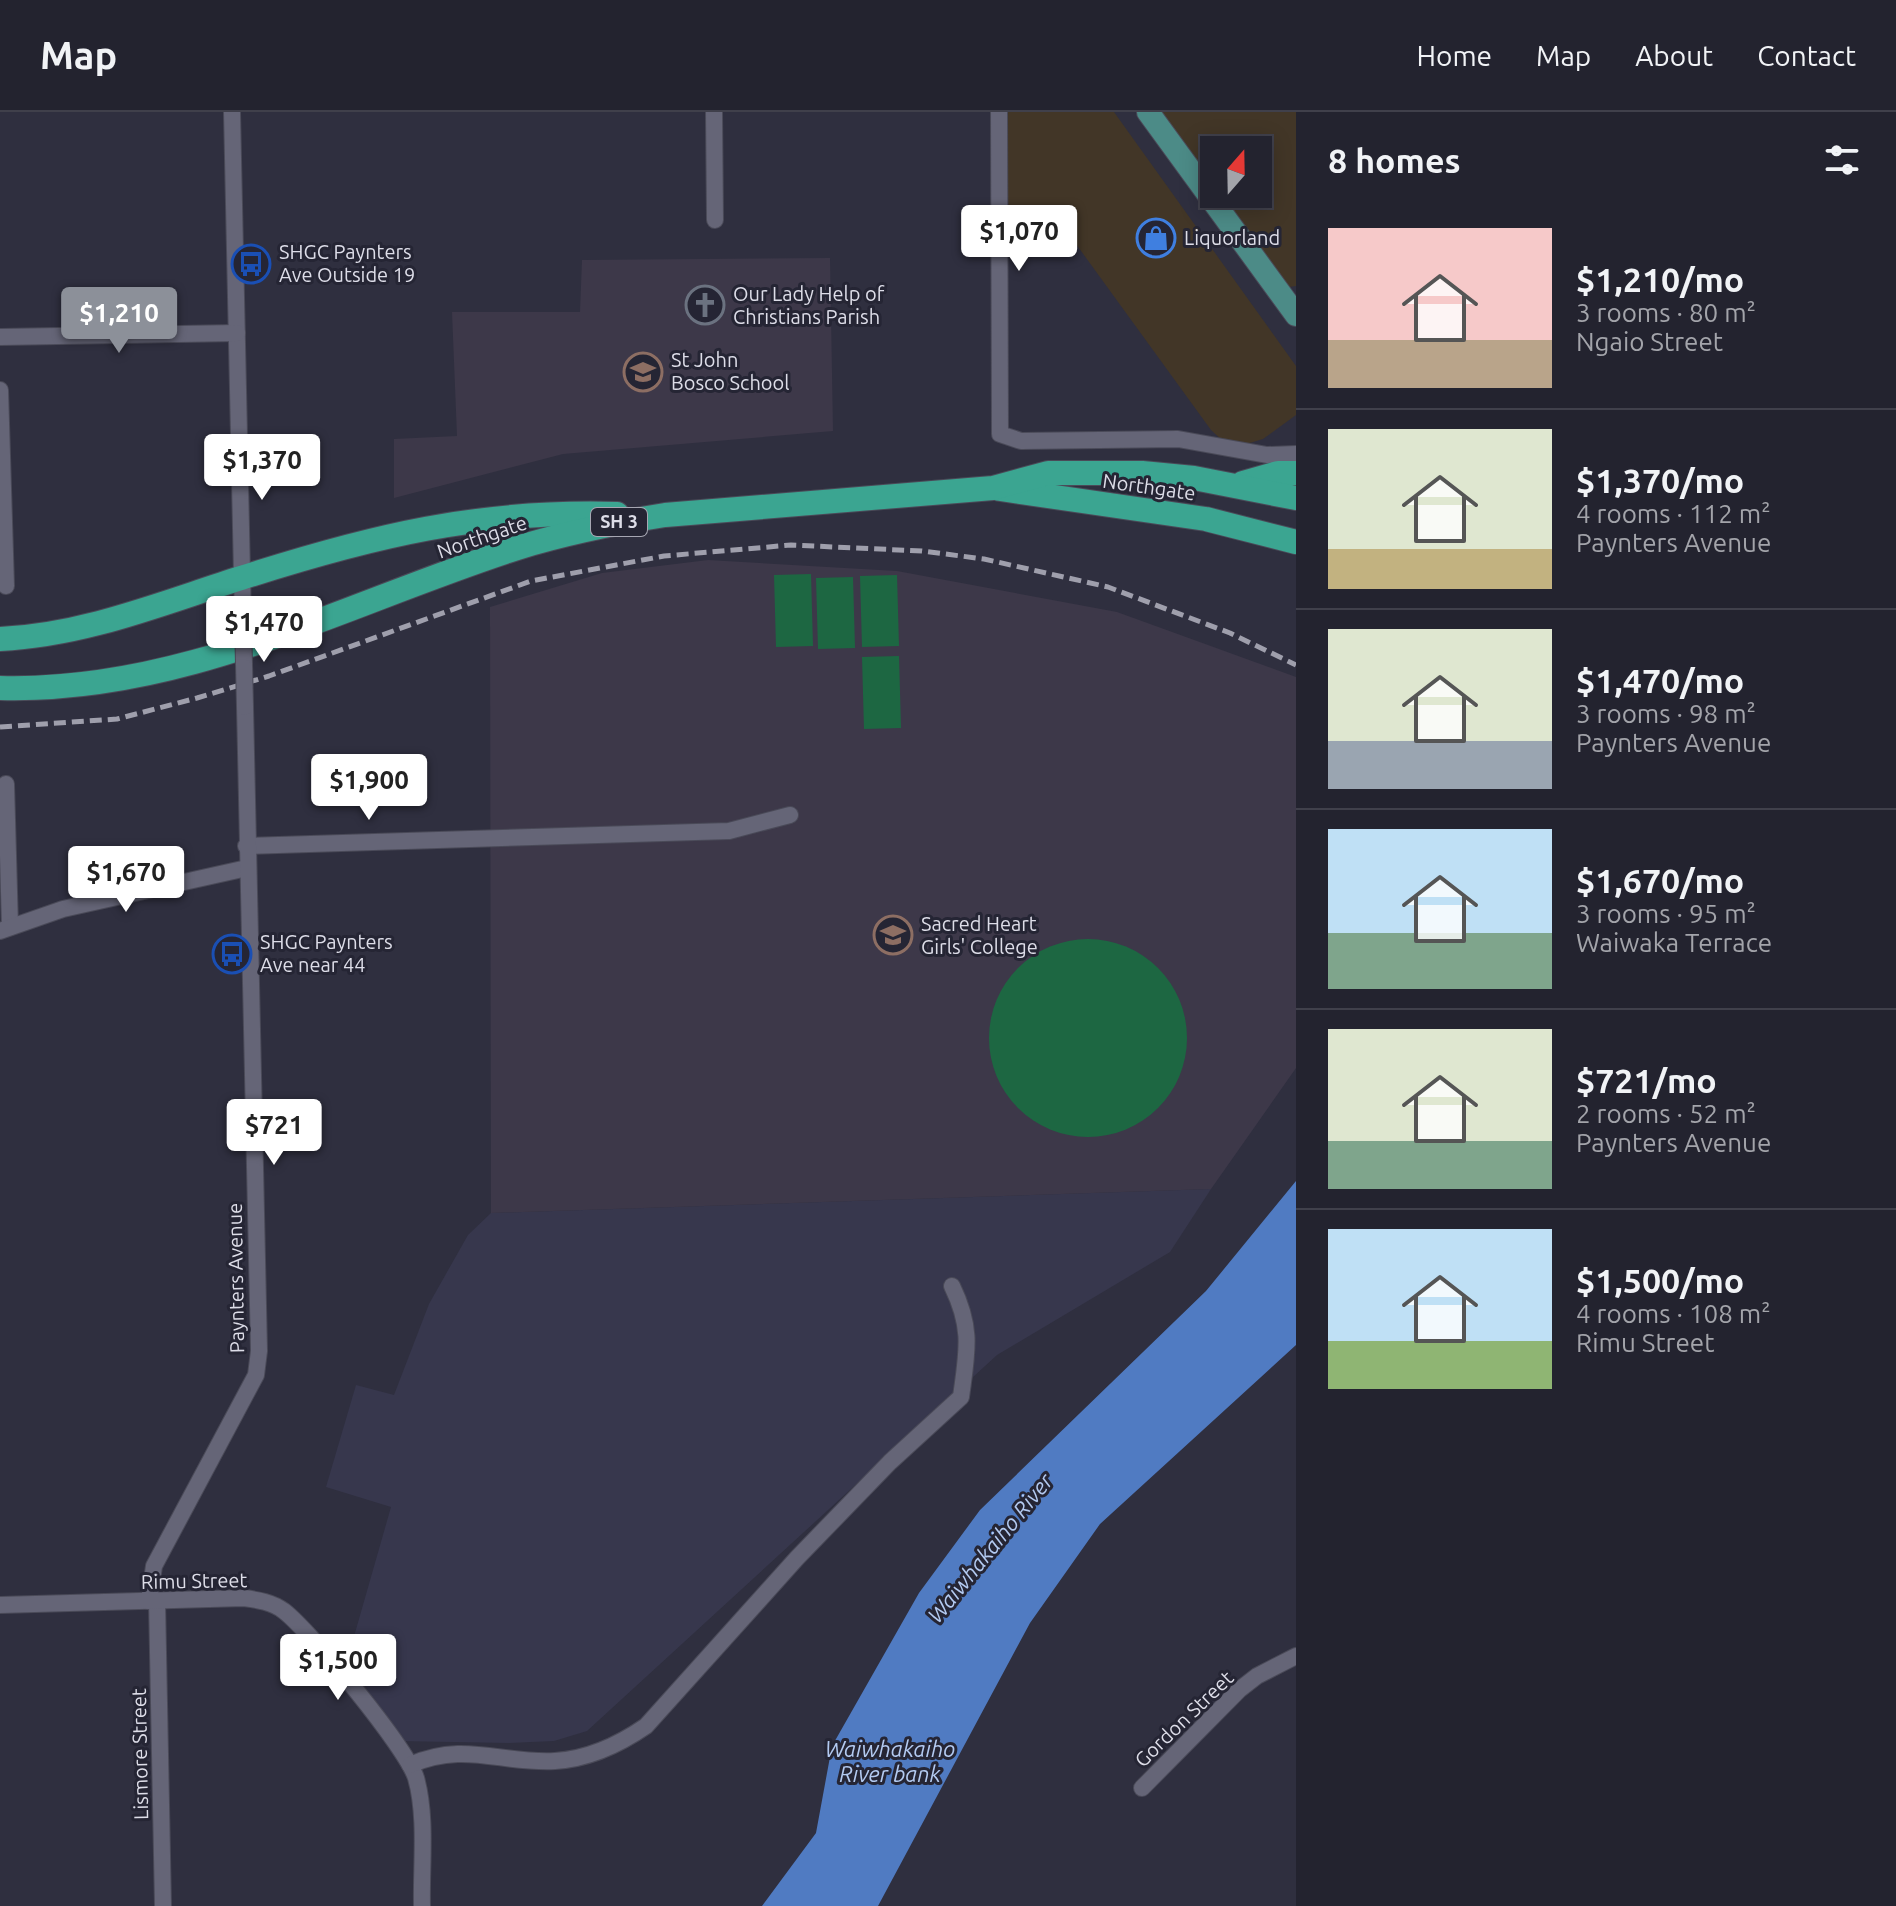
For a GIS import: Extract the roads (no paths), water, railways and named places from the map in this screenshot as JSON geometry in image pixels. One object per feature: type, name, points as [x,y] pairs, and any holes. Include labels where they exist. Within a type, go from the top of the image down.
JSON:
[{"type":"highway","name":"Northgate","points":[[0,688],[112,681],[209,661],[517,548],[602,526],[665,515],[993,488],[1048,473],[1142,473],[1237,485],[1296,498]]},
{"type":"highway","points":[[1237,485],[1278,473],[1296,473]]},
{"type":"highway","name":"Northgate","points":[[993,488],[1206,519],[1296,542]]},
{"type":"highway","points":[[0,639],[44,635],[117,619],[243,577],[450,522],[537,514],[665,515]]},
{"type":"main road","points":[[1148,112],[1296,315]]},
{"type":"street","name":"Paynters Avenue","points":[[153,1601],[154,1566],[256,1375],[259,1351],[232,112]]},
{"type":"street","points":[[714,112],[715,220]]},
{"type":"street","points":[[999,112],[1000,434],[1021,441],[1178,439],[1267,455],[1296,454]]},
{"type":"street","points":[[0,337],[237,333]]},
{"type":"street","points":[[0,390],[6,586]]},
{"type":"street","points":[[6,784],[5,929],[63,909],[247,868]]},
{"type":"street","points":[[246,846],[729,831],[790,815]]},
{"type":"street","points":[[410,1765],[438,1754],[469,1753],[554,1761],[578,1757],[626,1739],[646,1726],[890,1462],[961,1397],[969,1333],[965,1313],[952,1286]]},
{"type":"street","name":"Rimu Street","points":[[0,1605],[244,1598],[281,1609],[306,1633],[388,1731],[410,1765],[420,1803],[422,1906]]},
{"type":"street","name":"Lismore Street","points":[[153,1601],[163,1906]]},
{"type":"street","name":"Gordon Street","points":[[1142,1788],[1239,1690],[1257,1676],[1296,1656]]},
{"type":"water","name":"Waiwhakaiho River bank","points":[[1296,1181],[1296,1345],[1100,1524],[1030,1623],[878,1906],[762,1906],[816,1833],[832,1746],[919,1593],[980,1510],[1206,1291]]},
{"type":"railway","points":[[0,727],[117,719],[197,698],[269,676],[531,581],[664,556],[791,545],[922,551],[984,559],[1108,587],[1230,633],[1296,665]]},
{"type":"place","name":"Liquorland","points":[[1156,238]]},
{"type":"place","name":"SHGC Paynters Ave Outside 19","points":[[251,264]]},
{"type":"place","name":"Our Lady Help of Christians Parish","points":[[705,305]]},
{"type":"place","name":"St John Bosco School","points":[[643,372]]},
{"type":"place","name":"Sacred Heart Girls' College","points":[[893,935]]},
{"type":"place","name":"SHGC Paynters Ave near 44","points":[[232,954]]},
{"type":"water label","name":"Waiwhakaiho River","points":[[990,1548]]}]
